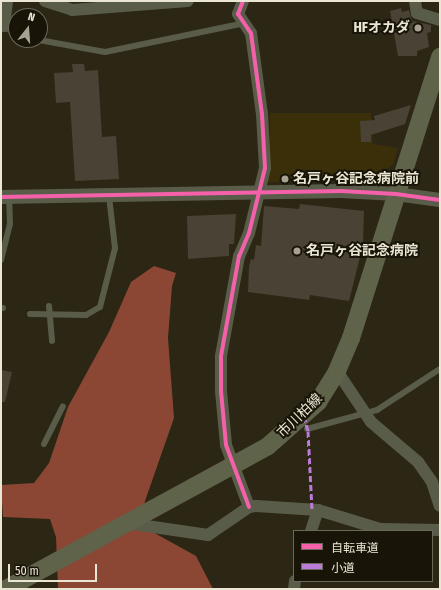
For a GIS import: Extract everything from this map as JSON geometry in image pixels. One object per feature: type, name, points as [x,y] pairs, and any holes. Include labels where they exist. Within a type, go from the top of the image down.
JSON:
[{"type":"main road","name":"市川柏線","points":[[6,589],[268,446],[304,416],[318,402],[337,372],[351,338],[440,57]]},
{"type":"street","points":[[2,26],[7,1]]},
{"type":"street","points":[[45,1],[72,10],[188,1]]},
{"type":"street","points":[[243,1],[238,14],[251,32],[262,114],[265,168],[257,192],[249,232],[238,256],[222,356],[222,411],[231,466],[249,507]]},
{"type":"street","points":[[415,1],[417,12],[440,20]]},
{"type":"street","points":[[5,198],[257,192],[396,194],[440,200]]},
{"type":"street","points":[[337,372],[365,415],[418,462],[432,482],[440,506]]},
{"type":"street","points":[[126,523],[208,535],[249,507],[318,510],[380,529],[440,530]]},
{"type":"street","points":[[312,530],[318,510]]},
{"type":"lane","points":[[48,42],[105,52],[245,23]]},
{"type":"lane","points":[[30,314],[51,316],[86,315],[100,307],[115,248],[109,196]]},
{"type":"lane","points":[[1,260],[10,224],[5,198]]},
{"type":"lane","points":[[49,306],[52,341]]},
{"type":"lane","points":[[307,429],[365,415],[440,369]]},
{"type":"lane","points":[[44,444],[63,406]]},
{"type":"shaded area","points":[[270,113],[371,113],[373,144],[398,148],[393,165],[372,180],[326,178],[266,183],[270,169]]},
{"type":"shaded area","points":[[154,266],[176,273],[172,286],[168,338],[174,418],[145,501],[140,525],[196,556],[213,589],[58,589],[56,537],[50,519],[3,517],[1,485],[34,483],[49,463],[68,407],[109,332],[131,282]]},
{"type":"building","points":[[401,8],[402,12],[409,10],[412,21],[431,25],[431,32],[427,33],[429,47],[417,51],[417,56],[398,56],[390,11]]},
{"type":"building","points":[[72,64],[84,64],[85,71],[98,70],[102,137],[116,136],[119,179],[75,181],[70,102],[56,103],[54,73],[73,72]]},
{"type":"building","points":[[411,105],[405,124],[371,135],[371,142],[361,142],[360,121],[375,120],[374,116]]},
{"type":"building","points":[[300,204],[364,211],[363,245],[349,301],[310,295],[309,300],[248,292],[249,266],[251,259],[254,260],[256,245],[261,246],[264,206],[299,209]]},
{"type":"building","points":[[236,214],[234,244],[229,244],[229,256],[188,259],[187,216]]},
{"type":"building","points":[[1,370],[12,372],[5,402],[1,402]]},
{"type":"marked path","points":[[304,416],[308,431],[312,509]]},
{"type":"cycle path","points":[[243,1],[238,14],[251,33],[262,114],[265,168],[249,233],[239,256],[221,356],[221,391],[226,445],[249,507]]},
{"type":"cycle path","points":[[1,197],[341,191],[396,194],[440,200]]},
{"type":"place","name":"HFオカダ","points":[[418,28]]},
{"type":"place","name":"名戸ヶ谷記念病院前","points":[[285,179]]},
{"type":"place","name":"名戸ヶ谷記念病院","points":[[297,251]]}]
